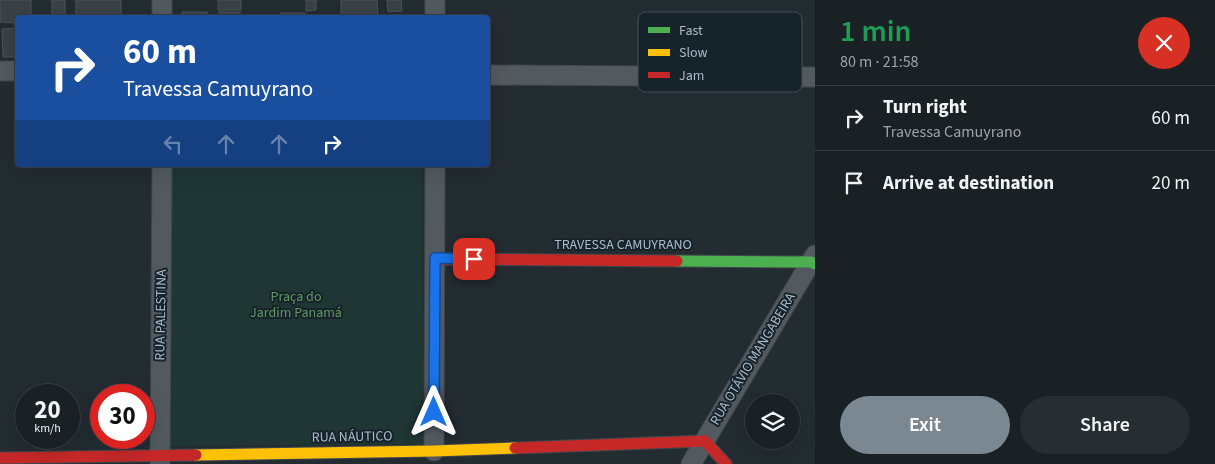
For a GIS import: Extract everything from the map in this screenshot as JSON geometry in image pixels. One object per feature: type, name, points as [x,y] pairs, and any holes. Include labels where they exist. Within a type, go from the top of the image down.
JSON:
[{"type":"street","points":[[162,0],[162,15]]},
{"type":"street","points":[[435,0],[435,15]]},
{"type":"street","points":[[0,71],[15,71]]},
{"type":"street","points":[[490,75],[638,76]]},
{"type":"street","points":[[802,77],[815,77]]},
{"type":"street","name":"RUA PALESTINA","points":[[160,460],[162,167]]},
{"type":"street","points":[[434,451],[435,167]]},
{"type":"street","name":"TRAVESSA CAMUYRANO","points":[[435,258],[814,260]]},
{"type":"street","name":"RUA OTÁVIO MANGABEIRA","points":[[691,464],[814,260]]},
{"type":"street","points":[[705,441],[726,464]]},
{"type":"street","name":"RUA NÁUTICO","points":[[0,458],[160,460],[375,458],[434,451],[705,441]]},
{"type":"green space","name":"Praça do Jardim Panamá","points":[[168,167],[422,167],[425,444],[170,446]]},
{"type":"building","points":[[0,0],[31,0],[31,15],[15,15],[15,23],[0,22]]},
{"type":"building","points":[[52,0],[65,0],[65,15],[52,15]]},
{"type":"building","points":[[76,0],[121,0],[121,15],[76,15]]},
{"type":"building","points":[[218,0],[241,0],[241,10],[218,10]]},
{"type":"building","points":[[306,0],[316,0],[316,10],[306,11]]},
{"type":"building","points":[[341,0],[377,0],[378,15],[341,15]]},
{"type":"building","points":[[387,0],[401,0],[402,11],[388,12]]},
{"type":"building","points":[[182,12],[207,12],[208,15],[182,15]]},
{"type":"building","points":[[219,12],[240,12],[240,15],[219,15]]},
{"type":"building","points":[[281,13],[305,13],[305,15],[281,15]]},
{"type":"building","points":[[15,28],[15,57],[3,57],[2,29]]},
{"type":"traffic: fast","points":[[677,261],[811,262],[815,264]]},
{"type":"traffic: slow","points":[[196,455],[515,448]]},
{"type":"traffic: jam","points":[[435,259],[677,261]]},
{"type":"traffic: jam","points":[[515,448],[705,441],[726,464]]},
{"type":"traffic: jam","points":[[0,458],[196,455]]},
{"type":"route","points":[[434,412],[435,258],[474,259]]}]
